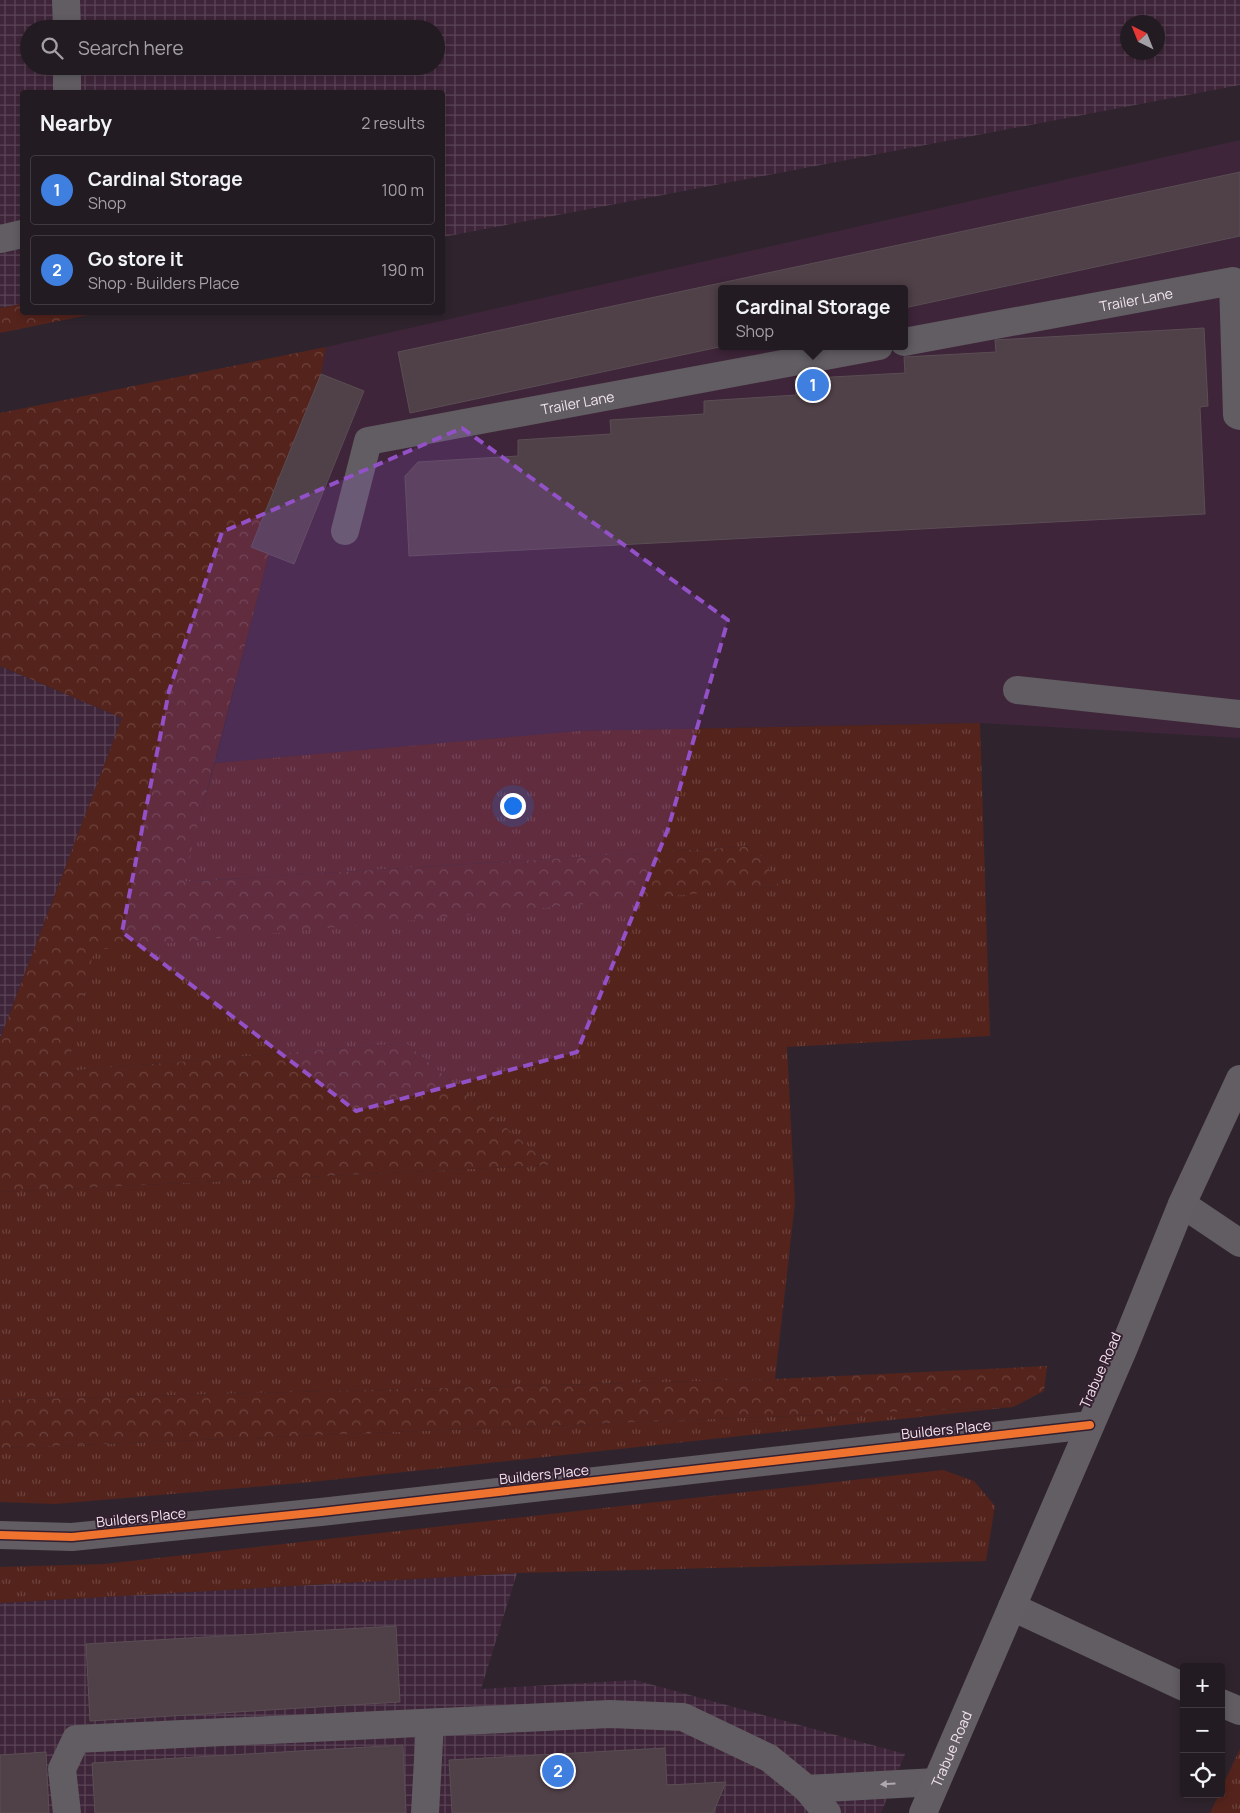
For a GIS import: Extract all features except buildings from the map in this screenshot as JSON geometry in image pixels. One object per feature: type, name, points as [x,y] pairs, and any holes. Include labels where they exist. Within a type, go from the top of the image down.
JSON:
[{"type":"main road","name":"Trabue Road","points":[[923,1813],[1123,1350],[1182,1204],[1240,1079]]},
{"type":"street","points":[[66,0],[67,20]]},
{"type":"street","points":[[67,75],[67,90]]},
{"type":"street","points":[[0,239],[20,234]]},
{"type":"street","name":"Trailer Lane","points":[[908,341],[1233,281],[1237,414],[1240,416]]},
{"type":"street","name":"Trailer Lane","points":[[345,531],[368,441],[857,350]]},
{"type":"street","points":[[1017,690],[1240,714]]},
{"type":"street","points":[[1182,1204],[1240,1243]]},
{"type":"street","name":"Builders Place","points":[[0,1535],[72,1537],[321,1512],[1090,1425]]},
{"type":"street","points":[[1012,1607],[1180,1685]]},
{"type":"street","points":[[1225,1705],[1240,1711]]},
{"type":"street","points":[[67,1813],[62,1769],[76,1739],[610,1714],[683,1717],[769,1758],[807,1789],[827,1813]]},
{"type":"street","points":[[425,1813],[430,1723]]},
{"type":"street","points":[[807,1789],[936,1782]]},
{"type":"highlighted area","points":[[462,428],[728,620],[668,829],[577,1052],[356,1111],[122,932],[169,691],[222,532]]},
{"type":"shaded area","points":[[0,0],[1240,0],[1240,85],[445,237],[445,90],[20,90],[20,304],[0,308]]},
{"type":"shaded area","points":[[1240,140],[1240,738],[980,723],[579,731],[215,763],[269,554],[251,547],[321,374],[326,347]]},
{"type":"shaded area","points":[[0,666],[122,718],[0,1039]]},
{"type":"shaded area","points":[[517,1573],[481,1689],[635,1680],[905,1754],[881,1813],[0,1813],[0,1603]]},
{"type":"green space","points":[[20,304],[20,315],[88,315],[0,333],[0,308]]},
{"type":"green space","points":[[326,347],[321,374],[251,547],[269,554],[183,882],[754,846],[779,886],[94,950],[67,1071],[406,1043],[550,1165],[0,1192],[0,1039],[122,718],[0,666],[0,413]]},
{"type":"green space","points":[[980,723],[990,1036],[787,1047],[795,1203],[775,1379],[0,1400],[0,1192],[550,1165],[406,1043],[67,1071],[94,949],[778,886],[754,846],[182,882],[215,763],[579,731]]},
{"type":"green space","points":[[1047,1366],[1044,1391],[1013,1407],[0,1448],[0,1400],[775,1379]]},
{"type":"green space","points":[[1013,1407],[311,1482],[55,1504],[0,1502],[0,1448]]},
{"type":"green space","points":[[943,1470],[974,1481],[995,1506],[986,1561],[517,1573],[0,1603],[0,1567],[104,1564]]},
{"type":"green space","points":[[1240,1749],[1240,1813],[1210,1813],[1217,1798],[1225,1798],[1225,1781]]},
{"type":"cycle path","points":[[0,1535],[72,1537],[321,1512],[1090,1425]]},
{"type":"place","name":"Cardinal Storage","points":[[813,385]]},
{"type":"place","name":"Go store it","points":[[558,1771]]}]
